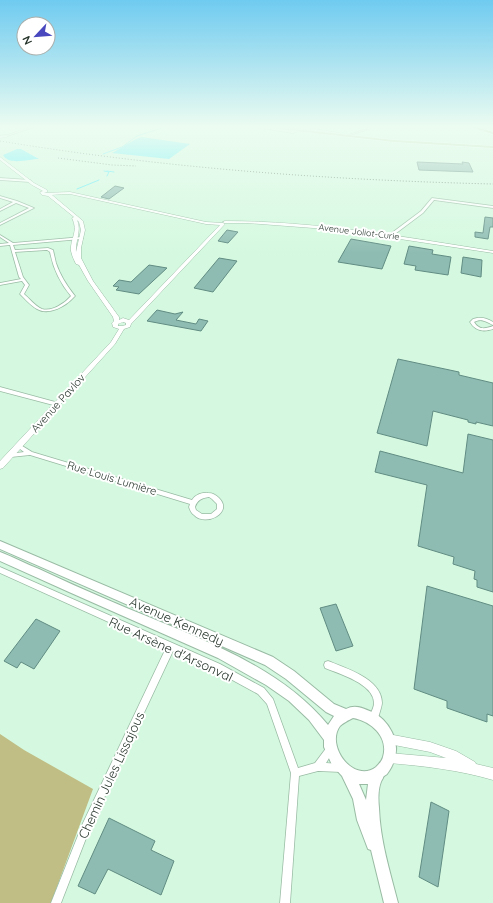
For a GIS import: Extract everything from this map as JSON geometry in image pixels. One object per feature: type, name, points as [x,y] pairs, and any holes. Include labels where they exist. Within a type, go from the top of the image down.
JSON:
[{"type":"main road","name":"Avenue Kennedy","points":[[0,545],[269,661],[290,675],[327,706],[344,714],[360,712],[374,718]]},
{"type":"main road","name":"Avenue Kennedy","points":[[0,556],[49,580],[220,654],[264,675],[285,691],[316,718],[330,743],[335,759],[344,770],[359,798],[364,820],[383,864]]},
{"type":"main road","points":[[330,743],[332,728],[337,720],[344,714]]},
{"type":"main road","points":[[374,718],[383,727],[388,739],[389,758],[382,770],[377,775],[373,786],[371,811],[391,903]]},
{"type":"main road","points":[[344,770],[357,777],[367,778],[377,775]]},
{"type":"street","points":[[15,168],[30,181],[46,191],[42,192],[43,194],[50,195],[81,222],[83,226],[78,251],[79,258],[86,273],[118,324],[128,326],[127,321]]},
{"type":"street","points":[[0,179],[30,181]]},
{"type":"street","name":"Avenue Joliot-Curie","points":[[46,191],[52,190],[55,192],[70,193],[204,222],[247,222],[304,226],[390,236],[493,252]]},
{"type":"street","points":[[50,195],[55,192]]},
{"type":"street","points":[[0,197],[32,208],[0,224]]},
{"type":"street","points":[[390,236],[422,212],[433,198],[493,207]]},
{"type":"street","points":[[0,210],[16,202]]},
{"type":"street","points":[[71,214],[78,228],[73,254],[78,264],[86,273]]},
{"type":"street","points":[[118,324],[136,318],[222,223]]},
{"type":"street","points":[[0,236],[11,243],[13,251],[21,277],[27,288],[22,294],[40,310],[48,310],[69,302],[73,296],[66,289],[66,285],[54,265],[52,251],[48,249],[13,251]]},
{"type":"street","points":[[0,245],[81,238]]},
{"type":"street","points":[[0,284],[24,280]]},
{"type":"street","name":"Avenue Pavlov","points":[[0,466],[116,339],[118,324]]},
{"type":"street","points":[[0,389],[57,404]]},
{"type":"street","name":"Rue Louis Lumière","points":[[19,446],[30,452],[193,503]]},
{"type":"street","name":"Rue Louis Lumière","points":[[10,455],[30,452]]},
{"type":"street","points":[[209,495],[218,499],[221,506],[212,517],[201,518],[193,512],[193,503],[200,497],[209,495]]},
{"type":"street","name":"Rue Arsène d'Arsonval","points":[[0,570],[50,591],[170,648],[217,667],[261,691],[270,702],[295,773],[285,903]]},
{"type":"street","name":"Chemin Jules Lissajous","points":[[56,903],[86,826],[170,648]]},
{"type":"street","points":[[328,665],[370,685],[376,695],[378,703],[374,718]]},
{"type":"street","points":[[388,739],[437,750],[452,755],[474,769]]},
{"type":"street","points":[[318,767],[330,743]]},
{"type":"street","points":[[389,758],[434,762],[493,774]]},
{"type":"street","points":[[295,773],[318,767],[344,770]]},
{"type":"shaded area","points":[[0,734],[24,750],[93,789],[51,903],[0,903]]},
{"type":"building","points":[[419,168],[471,168],[473,172],[419,170]]},
{"type":"building","points":[[115,186],[124,188],[109,199],[101,197]]},
{"type":"building","points":[[485,217],[493,218],[493,227],[490,227],[488,239],[475,237],[475,232],[483,233]]},
{"type":"building","points":[[227,230],[238,232],[228,243],[218,241]]},
{"type":"building","points":[[351,239],[391,246],[382,269],[338,262]]},
{"type":"building","points":[[409,246],[433,250],[432,254],[451,257],[448,275],[415,270],[416,266],[404,264]]},
{"type":"building","points":[[463,257],[482,260],[481,277],[461,273]]},
{"type":"building","points":[[219,258],[237,261],[213,292],[194,288]]},
{"type":"building","points":[[149,265],[167,268],[139,294],[116,290],[119,287],[113,286],[119,280],[131,282]]},
{"type":"building","points":[[157,310],[175,314],[183,312],[176,320],[196,324],[199,319],[208,321],[201,331],[147,321]]},
{"type":"building","points":[[398,359],[459,372],[459,375],[493,383],[493,426],[476,422],[476,424],[468,422],[468,420],[433,411],[427,446],[377,433]]},
{"type":"building","points":[[468,434],[493,440],[493,592],[477,587],[477,580],[474,579],[475,571],[453,564],[454,557],[418,546],[427,485],[375,472],[380,451],[463,473]]},
{"type":"building","points":[[427,586],[493,606],[493,716],[487,714],[487,722],[447,708],[447,701],[414,689]]},
{"type":"building","points":[[336,604],[353,646],[336,651],[320,608]]},
{"type":"building","points":[[36,619],[60,631],[34,669],[21,662],[17,668],[4,661]]},
{"type":"building","points":[[431,802],[449,811],[438,887],[419,877]]},
{"type":"building","points":[[109,818],[155,841],[151,850],[174,861],[161,895],[108,869],[95,894],[78,886]]},
{"type":"waterway","points":[[104,171],[109,172],[107,176]]},
{"type":"waterway","points":[[107,171],[114,172]]},
{"type":"waterway","points":[[77,189],[99,180]]},
{"type":"railway","points":[[216,168],[307,176],[493,184]]}]
